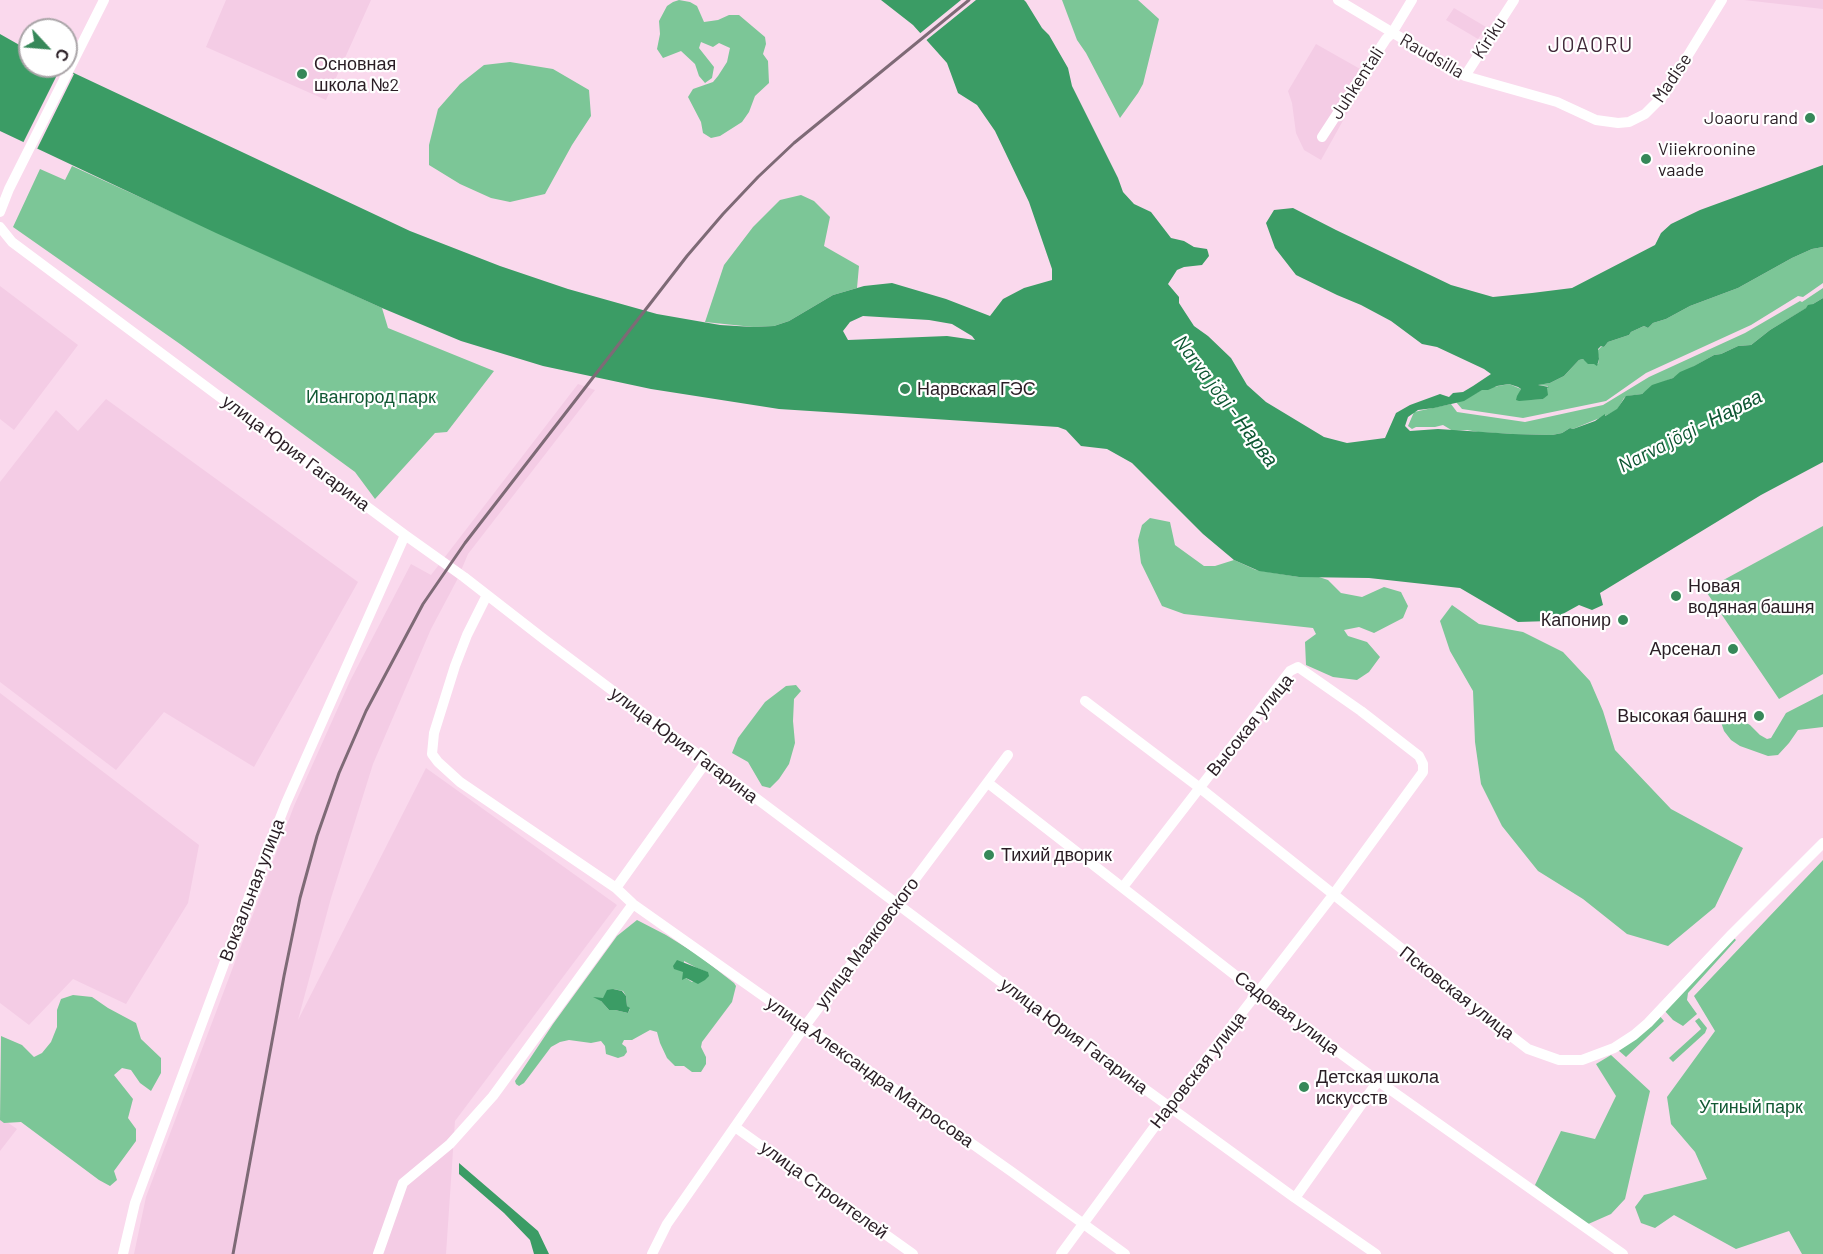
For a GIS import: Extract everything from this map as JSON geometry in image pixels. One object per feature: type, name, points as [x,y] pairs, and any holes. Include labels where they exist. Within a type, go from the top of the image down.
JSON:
[{"type":"street","points":[[0,212],[30,146],[104,0]]},
{"type":"street","name":"Raudsilla","points":[[1338,0],[1465,76],[1568,106]]},
{"type":"street","name":"Juhkentali","points":[[1322,136],[1412,0]]},
{"type":"street","name":"Kiriku","points":[[1465,76],[1514,0]]},
{"type":"street","name":"Madise","points":[[1568,106],[1607,123],[1629,122],[1645,114],[1663,96],[1722,0]]},
{"type":"street","name":"улица Юрия Гагарина","points":[[0,227],[12,242],[487,595],[706,762],[1169,1107],[1376,1254]]},
{"type":"street","name":"Вокзальная улица","points":[[123,1254],[135,1203],[247,902],[286,803],[405,535]]},
{"type":"street","name":"улица Александра Матросова","points":[[487,595],[466,635],[455,666],[434,733],[432,754],[460,782],[616,888],[633,904],[1125,1254]]},
{"type":"street","name":"Высокая улица","points":[[1123,887],[1290,671],[1298,668],[1361,711],[1419,756],[1423,764],[1423,772]]},
{"type":"street","name":"Псковская улица","points":[[1085,701],[1200,788],[1528,1049],[1559,1060],[1576,1061],[1614,1048],[1634,1035],[1823,843]]},
{"type":"street","name":"улица Маяковского","points":[[652,1254],[667,1224],[805,1026],[1008,755]]},
{"type":"street","points":[[616,888],[706,762]]},
{"type":"street","name":"Наровская улица","points":[[1060,1254],[1169,1107],[1333,895],[1423,772]]},
{"type":"street","name":"Садовая улица","points":[[988,783],[1258,993],[1623,1254]]},
{"type":"street","points":[[378,1254],[403,1184],[450,1144],[493,1096],[633,904]]},
{"type":"street","points":[[1295,1198],[1378,1081]]},
{"type":"street","name":"улица Строителей","points":[[735,1127],[912,1254]]},
{"type":"shaded area","name":"Основная школа №2","points":[[226,0],[371,0],[326,100],[206,47]]},
{"type":"shaded area","points":[[1744,0],[1823,0],[1823,9]]},
{"type":"shaded area","points":[[1454,8],[1486,27],[1478,39],[1446,20]]},
{"type":"shaded area","points":[[1316,44],[1369,74],[1321,160],[1304,150],[1296,133],[1288,91]]},
{"type":"shaded area","points":[[0,286],[78,345],[14,430],[0,419]]},
{"type":"shaded area","points":[[578,384],[595,390],[468,554],[431,629],[373,764],[331,898],[298,1020],[426,768],[617,905],[455,1121],[446,1254],[134,1254],[146,1197],[294,806],[350,681],[411,564],[431,575]]},
{"type":"shaded area","points":[[106,399],[358,582],[254,767],[164,712],[116,770],[0,682],[0,482],[56,410],[78,431]]},
{"type":"shaded area","points":[[0,693],[199,845],[188,903],[126,1004],[73,979],[29,1025],[0,1003]]},
{"type":"shaded area","points":[[0,1117],[17,1129],[0,1151]]},
{"type":"green space","points":[[679,0],[697,6],[704,22],[718,20],[729,15],[739,15],[765,37],[766,44],[763,54],[768,61],[769,83],[755,96],[742,122],[720,136],[711,138],[703,133],[701,122],[688,97],[693,89],[713,82],[727,62],[730,48],[719,43],[713,47],[701,42],[699,48],[714,67],[712,78],[705,83],[699,76],[695,64],[681,51],[663,58],[657,49],[660,34],[659,21],[667,6]]},
{"type":"green space","points":[[1062,0],[1138,0],[1159,19],[1143,84],[1120,118],[1077,40]]},
{"type":"green space","points":[[510,62],[553,69],[589,90],[591,116],[545,194],[510,202],[491,198],[460,184],[429,165],[429,145],[438,109],[460,84],[484,65]]},
{"type":"green space","name":"Ивангород парк","points":[[72,166],[382,308],[388,328],[494,371],[447,432],[435,433],[375,499],[355,472],[180,344],[13,227],[40,169],[65,180]]},
{"type":"green space","points":[[801,195],[814,201],[830,217],[824,246],[859,266],[857,288],[833,295],[789,321],[774,326],[753,327],[705,322],[724,265],[753,227],[780,200]]},
{"type":"green space","points":[[1823,247],[1823,283],[1803,297],[1798,296],[1751,325],[1646,373],[1606,401],[1523,418],[1462,409],[1456,402],[1483,389],[1509,384],[1521,389],[1517,400],[1543,399],[1548,386],[1537,385],[1550,383],[1564,376],[1579,360],[1583,359],[1598,364],[1597,351],[1608,342],[1629,335],[1644,326],[1648,328],[1653,323],[1690,306],[1738,288],[1792,258]]},
{"type":"green space","points":[[1823,288],[1823,298],[1770,330],[1751,345],[1738,346],[1714,355],[1642,394],[1624,398],[1617,410],[1562,433],[1513,434],[1453,431],[1443,425],[1412,429],[1408,426],[1414,412],[1451,404],[1457,412],[1525,422],[1603,405],[1649,377],[1745,333]]},
{"type":"green space","points":[[1150,518],[1170,522],[1175,545],[1204,566],[1215,566],[1234,560],[1256,570],[1299,577],[1319,577],[1328,580],[1341,593],[1362,597],[1384,587],[1401,592],[1408,606],[1403,618],[1374,633],[1359,627],[1344,630],[1348,636],[1367,642],[1380,657],[1369,672],[1357,680],[1333,677],[1306,665],[1305,642],[1316,634],[1313,628],[1184,614],[1162,606],[1141,563],[1138,540],[1142,525]]},
{"type":"green space","points":[[1823,526],[1823,674],[1779,699],[1705,590]]},
{"type":"green space","points":[[1452,605],[1479,624],[1523,632],[1563,652],[1590,681],[1603,711],[1615,750],[1671,809],[1743,848],[1715,907],[1668,946],[1627,934],[1583,899],[1538,871],[1502,826],[1481,784],[1475,742],[1473,691],[1450,651],[1440,621]]},
{"type":"green space","points":[[796,685],[801,691],[794,699],[795,743],[789,764],[770,788],[762,786],[748,762],[732,753],[738,738],[765,702],[786,686]]},
{"type":"green space","points":[[1823,694],[1823,727],[1798,730],[1778,755],[1768,756],[1740,746],[1731,740],[1721,722],[1733,715],[1750,725],[1760,735],[1767,739],[1771,738],[1786,713]]},
{"type":"green space","name":"Утиный парк","points":[[1823,860],[1823,1254],[1802,1254],[1789,1231],[1736,1249],[1674,1215],[1655,1228],[1641,1223],[1635,1207],[1644,1195],[1707,1179],[1695,1152],[1671,1124],[1667,1097],[1715,1031],[1694,996]]},
{"type":"green space","points":[[637,920],[698,955],[736,986],[732,1002],[702,1042],[701,1047],[706,1057],[706,1064],[701,1072],[692,1072],[684,1066],[675,1066],[667,1058],[657,1032],[650,1030],[632,1040],[624,1040],[622,1044],[626,1047],[627,1052],[618,1058],[606,1054],[605,1046],[601,1041],[560,1042],[551,1047],[524,1083],[519,1086],[516,1084],[515,1081],[553,1024],[617,936]],"holes":[[[684,961],[697,968],[707,972],[692,982],[683,972]],[[613,989],[623,991],[630,1009],[628,1013],[609,1010],[601,1001]]]},
{"type":"green space","points":[[1733,937],[1736,940],[1688,993],[1687,1000],[1697,1014],[1683,1026],[1673,1020],[1664,1010]]},
{"type":"green space","points":[[73,995],[92,997],[136,1023],[141,1039],[161,1058],[161,1073],[151,1091],[140,1083],[131,1070],[122,1068],[114,1075],[133,1099],[128,1118],[136,1129],[136,1141],[114,1171],[117,1180],[110,1186],[21,1122],[4,1123],[0,1120],[1,1036],[22,1045],[34,1057],[42,1053],[51,1042],[57,1027],[57,1010],[61,999]]},
{"type":"green space","points":[[1659,1015],[1664,1021],[1626,1057],[1618,1050]]},
{"type":"green space","points":[[1699,1018],[1707,1028],[1705,1033],[1673,1062],[1669,1058],[1701,1029],[1695,1021]]},
{"type":"green space","points":[[1611,1055],[1650,1091],[1625,1199],[1611,1214],[1586,1225],[1535,1185],[1561,1131],[1595,1139],[1616,1096],[1596,1064]]},
{"type":"water","name":"Narva jõgi - Нарва","points":[[881,0],[1024,0],[1049,35],[1068,68],[1072,86],[1123,192],[1134,204],[1151,212],[1171,238],[1184,241],[1194,247],[1207,249],[1209,256],[1202,265],[1177,270],[1168,284],[1179,297],[1179,303],[1194,326],[1231,358],[1247,385],[1266,402],[1324,437],[1347,443],[1385,438],[1396,413],[1440,394],[1449,397],[1453,393],[1463,392],[1491,374],[1437,347],[1422,344],[1391,321],[1296,275],[1275,248],[1266,223],[1274,210],[1293,208],[1451,285],[1493,297],[1572,288],[1655,245],[1661,233],[1671,224],[1700,210],[1823,165],[1823,247],[1792,258],[1738,288],[1690,306],[1653,323],[1648,328],[1644,326],[1629,335],[1608,342],[1604,347],[1601,346],[1598,349],[1597,366],[1588,364],[1583,359],[1579,360],[1564,376],[1550,383],[1538,385],[1549,387],[1547,388],[1548,395],[1543,399],[1519,401],[1516,400],[1521,389],[1509,384],[1497,386],[1482,390],[1464,401],[1418,410],[1408,417],[1405,426],[1410,431],[1438,429],[1513,434],[1562,433],[1607,415],[1617,409],[1626,396],[1642,394],[1652,385],[1673,378],[1680,372],[1714,355],[1738,346],[1751,345],[1808,305],[1823,298],[1823,462],[1761,495],[1600,593],[1603,605],[1592,610],[1579,605],[1550,621],[1518,622],[1460,588],[1369,578],[1299,577],[1259,571],[1234,560],[1203,534],[1132,463],[1107,449],[1081,446],[1066,430],[1058,427],[779,409],[651,389],[543,366],[461,341],[216,233],[0,131],[0,34],[18,44],[18,78],[78,78],[78,75],[410,231],[500,266],[568,289],[657,314],[720,325],[753,327],[774,326],[789,321],[833,295],[864,286],[892,283],[946,299],[990,316],[1003,299],[1024,288],[1052,280],[1052,269],[1029,202],[995,131],[977,105],[958,93],[947,63],[913,25]],"holes":[[[863,316],[929,320],[952,324],[975,340],[947,336],[848,340],[843,331],[850,322]]]},
{"type":"water","points":[[677,960],[708,972],[709,976],[698,984],[686,978],[682,980],[683,972],[674,969],[673,966]]},
{"type":"water","points":[[607,990],[622,991],[626,996],[627,1006],[630,1008],[628,1013],[609,1010],[601,1001],[593,997],[603,998]]},
{"type":"water","points":[[459,1163],[538,1231],[549,1254],[534,1254],[530,1240],[504,1213],[459,1174]]},
{"type":"pier","points":[[961,0],[976,0],[924,42],[918,35]]},
{"type":"pier","points":[[56,78],[72,78],[37,149],[23,143]]},
{"type":"railway","points":[[233,1254],[284,976],[300,898],[317,836],[339,773],[366,711],[423,604],[465,543],[687,256],[723,214],[794,143],[969,0]]},
{"type":"place","name":"Основная школа №2","points":[[302,74]]},
{"type":"place","name":"Joaoru rand","points":[[1810,118]]},
{"type":"place","name":"Viiekroonine vaade","points":[[1646,159]]},
{"type":"place","name":"Нарвская ГЭС","points":[[905,389]]},
{"type":"place","name":"Новая водяная башня","points":[[1676,596]]},
{"type":"place","name":"Капонир","points":[[1623,620]]},
{"type":"place","name":"Арсенал","points":[[1733,649]]},
{"type":"place","name":"Высокая башня","points":[[1759,716]]},
{"type":"place","name":"Тихий дворик","points":[[989,855]]},
{"type":"place","name":"Детская школа искусств","points":[[1304,1087]]},
{"type":"district","name":"JOAORU","points":[[1591,45]]}]
